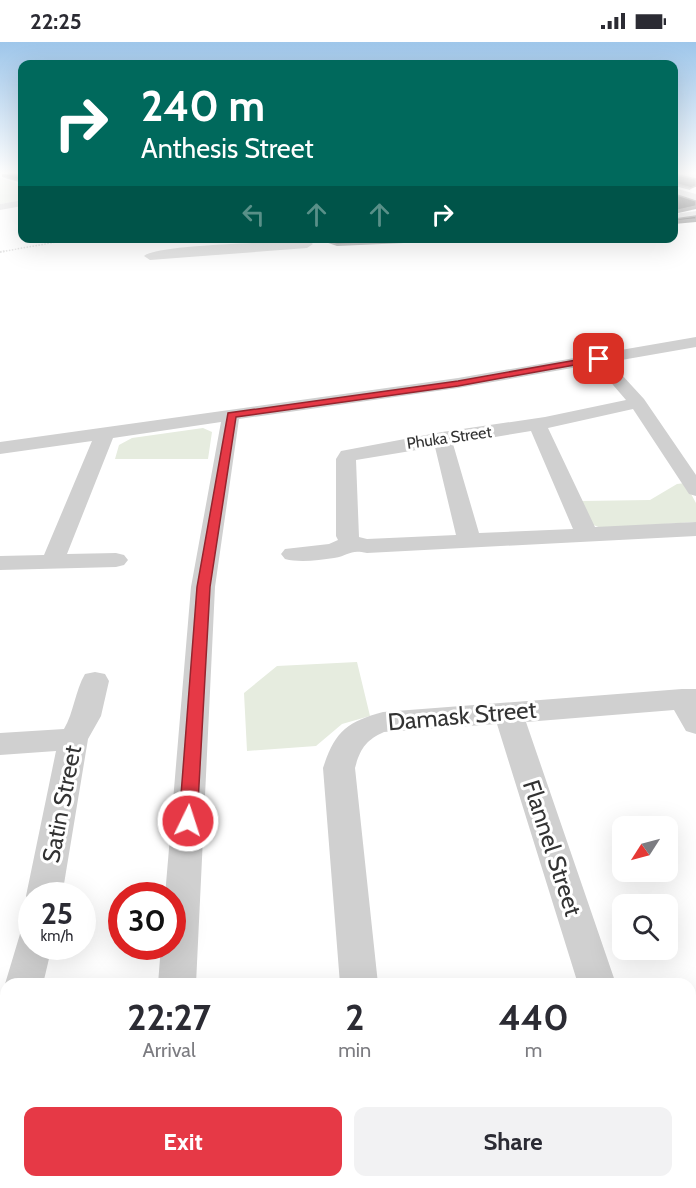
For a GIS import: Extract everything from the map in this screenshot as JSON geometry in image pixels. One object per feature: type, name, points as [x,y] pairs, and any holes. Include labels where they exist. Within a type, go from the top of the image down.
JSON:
[{"type":"street","points":[[150,256],[307,244],[305,243]]},
{"type":"street","points":[[0,448],[458,383],[696,342]]},
{"type":"street","points":[[599,359],[638,403],[696,490]]},
{"type":"street","name":"Phuka Street","points":[[351,542],[346,532],[346,459],[348,455],[537,424],[638,403]]},
{"type":"street","points":[[177,978],[203,587],[231,415]]},
{"type":"street","points":[[537,424],[586,533]]},
{"type":"street","points":[[53,561],[105,433]]},
{"type":"street","points":[[442,438],[469,540]]},
{"type":"street","points":[[293,554],[334,550],[351,542],[367,546],[696,529]]},
{"type":"street","points":[[0,563],[116,560]]},
{"type":"street","name":"Satin Street","points":[[47,882],[73,739],[86,716],[95,681]]},
{"type":"street","name":"Damask Street","points":[[358,978],[339,768],[345,748],[353,736],[365,727],[383,722],[508,711],[691,707]]},
{"type":"street","name":"Flannel Street","points":[[508,711],[595,978]]},
{"type":"street","points":[[0,744],[73,739]]},
{"type":"street","points":[[25,978],[30,960]]},
{"type":"path","points":[[0,252],[51,243]]},
{"type":"shaded area","points":[[203,428],[212,432],[208,459],[115,459],[119,445],[132,438]]},
{"type":"shaded area","points":[[685,483],[696,503],[696,522],[601,528],[591,524],[580,501],[650,500],[677,484]]},
{"type":"shaded area","points":[[357,662],[370,716],[342,724],[316,746],[247,751],[244,693],[277,666]]},
{"type":"route","points":[[188,821],[203,587],[231,415],[458,383],[599,359]]}]
